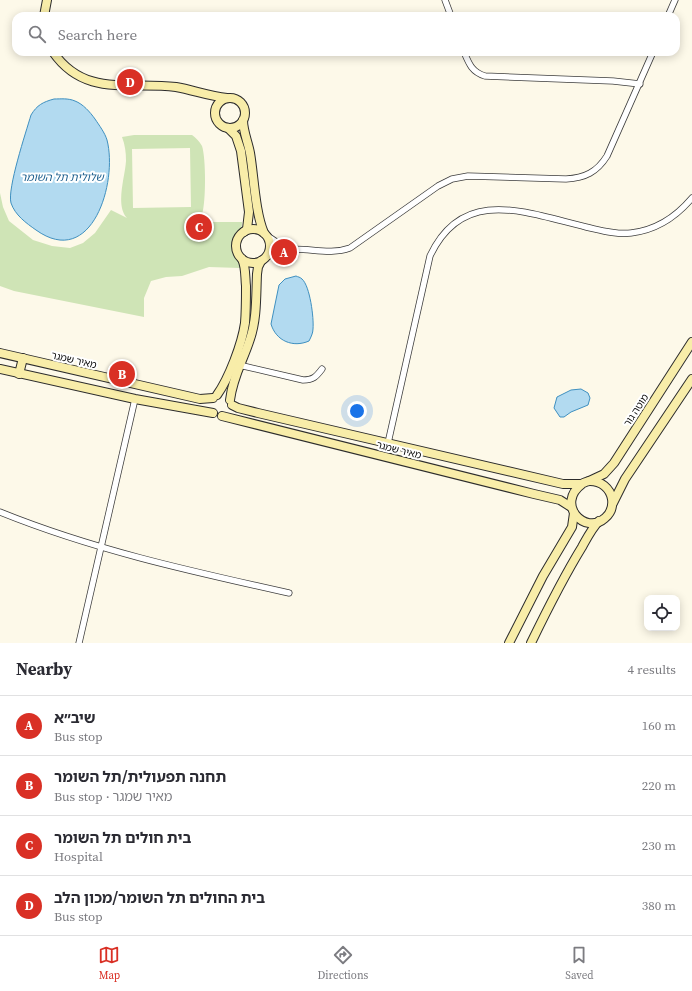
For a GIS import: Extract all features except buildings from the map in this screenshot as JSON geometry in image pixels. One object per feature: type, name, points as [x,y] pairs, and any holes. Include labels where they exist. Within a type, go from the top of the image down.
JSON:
[{"type":"street","points":[[45,12],[47,0]]},
{"type":"street","points":[[445,0],[450,12]]},
{"type":"street","points":[[670,12],[675,0]]},
{"type":"street","points":[[0,369],[135,399],[213,413],[222,416],[228,414],[231,408],[232,386],[250,339],[254,322],[258,267],[270,248],[270,243],[259,221],[250,151],[243,126],[245,112],[242,104],[236,98],[198,93],[177,87],[102,84],[83,78],[74,73],[65,67],[56,56]]},
{"type":"street","points":[[466,56],[473,70],[485,76],[613,81],[640,84]]},
{"type":"street","points":[[242,259],[252,263],[264,259],[280,250],[295,249],[335,251],[350,248],[438,186],[461,176],[566,179],[588,175],[602,163],[607,156],[651,56]]},
{"type":"street","points":[[198,93],[210,103],[217,122],[228,128],[236,136],[242,151],[249,212],[247,229],[240,235],[236,245],[237,251],[244,263],[246,301],[245,324],[226,380],[210,404],[213,413]]},
{"type":"street","points":[[214,112],[218,102],[227,98]]},
{"type":"street","points":[[228,128],[237,126],[243,120]]},
{"type":"street","points":[[388,443],[430,256],[436,243],[444,232],[464,217],[479,211],[510,209],[597,230],[614,233],[630,233],[657,227],[670,219],[692,198]]},
{"type":"street","points":[[244,232],[254,230],[265,234],[278,243],[295,249]]},
{"type":"street","name":"מוטה גור","points":[[585,482],[604,474],[614,463],[692,342]]},
{"type":"street","name":"מאיר שמגר","points":[[0,354],[200,399],[215,397]]},
{"type":"street","points":[[19,374],[23,358]]},
{"type":"street","points":[[239,365],[303,380],[311,380],[322,370]]},
{"type":"street","points":[[612,503],[625,479],[692,379]]},
{"type":"street","points":[[215,397],[225,396],[231,403]]},
{"type":"street","points":[[79,643],[135,399]]},
{"type":"street","name":"מאיר שמגר","points":[[231,403],[238,408],[258,413],[563,484],[585,482]]},
{"type":"street","name":"מאיר שמגר","points":[[222,416],[560,500],[572,510]]},
{"type":"street","points":[[509,643],[543,576],[572,527],[572,494],[576,488],[585,482],[596,481],[608,489],[611,495],[612,509],[608,515],[599,521],[593,528],[573,561],[531,643]]},
{"type":"street","points":[[572,510],[582,521],[589,523],[599,521]]},
{"type":"street","points":[[0,512],[68,537],[171,567],[289,593]]},
{"type":"green space","points":[[134,135],[192,135],[197,140],[202,146],[205,180],[202,215],[197,222],[242,222],[240,268],[209,267],[182,276],[166,277],[151,281],[144,298],[144,317],[14,291],[0,286],[0,193],[3,207],[9,221],[33,240],[52,246],[70,248],[83,243],[95,233],[111,210],[127,218],[123,213],[121,199],[126,161],[122,137]],"holes":[[[190,148],[191,207],[133,208],[132,149]]]},
{"type":"water","name":"שלולית תל השומר","points":[[54,99],[72,100],[81,104],[93,116],[107,140],[109,158],[108,177],[104,197],[97,216],[86,230],[72,239],[56,239],[36,230],[18,215],[11,203],[14,173],[31,115],[41,104]]},
{"type":"water","points":[[296,276],[302,279],[307,288],[311,302],[313,324],[313,332],[309,341],[297,344],[286,342],[281,339],[273,330],[271,324],[279,285],[285,279]]},
{"type":"water","points":[[581,389],[588,393],[590,398],[588,405],[571,412],[564,417],[560,417],[554,408],[557,397],[571,390]]},
{"type":"place","name":"בית החולים תל השומר/מכון הלב","points":[[130,82]]},
{"type":"place","name":"בית חולים תל השומר","points":[[199,227]]},
{"type":"place","name":"שיב״א","points":[[284,252]]},
{"type":"place","name":"תחנה תפעולית/תל השומר","points":[[122,374]]}]
